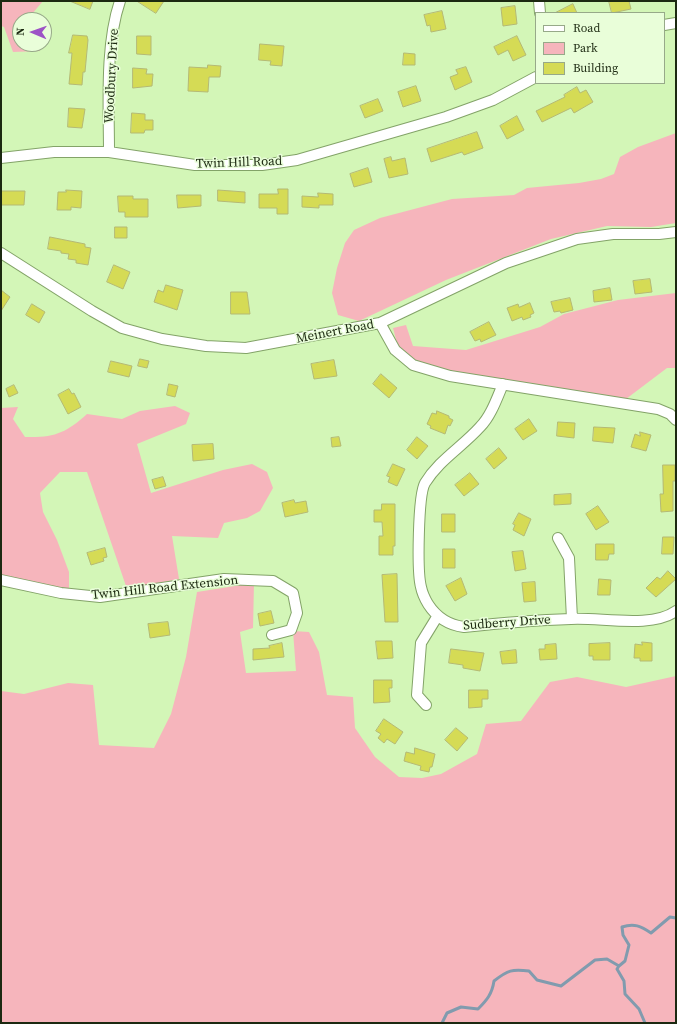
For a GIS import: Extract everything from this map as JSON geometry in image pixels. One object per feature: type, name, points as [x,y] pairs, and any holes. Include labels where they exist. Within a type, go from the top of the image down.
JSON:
[{"type":"street","name":"Woodbury Drive","points":[[110,152],[109,94],[113,29],[120,1]]},
{"type":"street","points":[[539,1],[540,12]]},
{"type":"street","points":[[665,25],[676,22]]},
{"type":"street","name":"Twin Hill Road","points":[[1,158],[54,152],[110,152],[195,165],[262,165],[297,160],[446,117],[493,100],[535,78]]},
{"type":"street","name":"Meinert Road","points":[[1,253],[92,311],[122,328],[162,340],[206,346],[246,348],[380,323],[506,263],[570,241],[613,234],[659,234],[676,232]]},
{"type":"street","points":[[380,323],[395,350],[413,365],[450,376],[658,409],[670,414],[676,420]]},
{"type":"street","points":[[426,705],[417,695],[421,643],[437,617],[427,602],[421,586],[419,520],[423,485],[439,463],[481,426],[493,407],[503,384]]},
{"type":"street","points":[[558,538],[570,558],[572,618]]},
{"type":"street","name":"Twin Hill Road Extension","points":[[1,580],[61,593],[100,597],[224,579],[273,581],[293,593],[298,613],[291,630],[272,635]]},
{"type":"street","name":"Sudberry Drive","points":[[437,617],[451,625],[464,627],[572,618],[646,620],[660,618],[676,611]]},
{"type":"green space","points":[[1,1],[43,1],[34,12],[12,12],[12,49],[4,27],[1,26]]},
{"type":"green space","points":[[676,133],[676,223],[651,227],[607,226],[551,239],[446,280],[359,321],[338,315],[332,293],[337,268],[345,243],[354,230],[380,218],[452,199],[514,195],[527,188],[579,183],[601,179],[614,174],[620,157],[638,147]]},
{"type":"green space","points":[[676,293],[676,368],[667,368],[626,399],[448,371],[412,361],[398,347],[393,328],[406,325],[413,346],[466,350],[540,327],[564,314],[618,300]]},
{"type":"green space","points":[[175,406],[190,413],[186,424],[137,444],[151,493],[223,470],[252,464],[267,472],[273,488],[260,511],[247,518],[224,523],[218,538],[172,536],[179,579],[127,589],[87,472],[60,472],[40,493],[43,512],[57,540],[69,572],[69,590],[1,575],[1,408],[18,407],[13,419],[25,437],[35,437],[52,435],[66,430],[87,414],[122,419],[140,411]]},
{"type":"green space","points":[[254,583],[253,628],[240,632],[246,673],[296,671],[293,631],[309,632],[319,652],[327,695],[353,697],[355,728],[375,757],[399,777],[422,778],[441,774],[477,754],[486,724],[521,721],[550,682],[577,677],[626,687],[676,676],[676,1023],[1,1023],[1,691],[24,694],[68,683],[93,685],[99,745],[154,748],[171,714],[186,657],[197,592]]},
{"type":"building","points":[[70,1],[93,1],[90,9]]},
{"type":"building","points":[[137,1],[164,1],[156,13]]},
{"type":"building","points":[[609,1],[629,1],[631,9],[612,12]]},
{"type":"building","points":[[573,4],[577,12],[557,12]]},
{"type":"building","points":[[515,6],[517,24],[503,26],[501,8]]},
{"type":"building","points":[[442,11],[446,29],[431,32],[430,25],[427,26],[424,15]]},
{"type":"building","points":[[73,35],[87,36],[88,40],[85,72],[83,72],[82,85],[69,84],[72,53],[69,53]]},
{"type":"building","points":[[137,36],[151,36],[151,55],[137,54]]},
{"type":"building","points":[[517,36],[526,55],[513,61],[508,50],[498,55],[494,47]]},
{"type":"building","points":[[260,44],[284,46],[282,66],[270,65],[271,61],[259,60]]},
{"type":"building","points":[[404,53],[415,54],[415,65],[403,65]]},
{"type":"building","points":[[208,65],[221,66],[220,77],[209,77],[208,92],[188,91],[189,67],[207,68]]},
{"type":"building","points":[[466,67],[472,82],[455,90],[450,77],[458,74],[456,70]]},
{"type":"building","points":[[133,68],[147,69],[146,74],[153,74],[152,86],[133,88]]},
{"type":"building","points":[[416,86],[421,101],[403,107],[398,92]]},
{"type":"building","points":[[577,87],[580,93],[586,90],[593,102],[574,113],[571,108],[542,122],[536,111],[565,97],[564,95]]},
{"type":"building","points":[[378,99],[383,111],[365,118],[360,106]]},
{"type":"building","points":[[69,108],[85,109],[82,128],[68,127]]},
{"type":"building","points":[[132,113],[145,114],[145,120],[153,120],[153,130],[145,130],[144,133],[131,133]]},
{"type":"building","points":[[517,116],[524,130],[507,139],[500,126]]},
{"type":"building","points":[[477,132],[483,148],[464,155],[462,152],[431,162],[427,149]]},
{"type":"building","points":[[391,157],[392,161],[405,158],[408,174],[389,178],[384,159]]},
{"type":"building","points":[[368,168],[372,182],[354,187],[350,174]]},
{"type":"building","points":[[278,189],[288,189],[288,214],[277,214],[277,208],[259,208],[259,194],[278,194]]},
{"type":"building","points":[[66,190],[82,191],[81,208],[71,207],[71,210],[57,210],[58,192],[66,192]]},
{"type":"building","points":[[218,190],[245,192],[245,203],[218,201]]},
{"type":"building","points":[[2,191],[25,191],[24,205],[2,205]]},
{"type":"building","points":[[318,193],[333,194],[333,205],[319,205],[319,208],[302,207],[302,196],[318,197]]},
{"type":"building","points":[[177,195],[201,195],[201,206],[178,208]]},
{"type":"building","points":[[118,196],[133,196],[133,199],[148,199],[148,217],[125,217],[125,212],[119,212]]},
{"type":"building","points":[[115,227],[127,227],[127,238],[115,238]]},
{"type":"building","points":[[50,237],[85,244],[85,247],[91,248],[88,265],[76,263],[76,260],[68,259],[69,254],[48,249]]},
{"type":"building","points":[[114,265],[130,272],[123,289],[107,282]]},
{"type":"building","points":[[650,279],[652,292],[635,294],[633,281]]},
{"type":"building","points":[[166,285],[183,290],[177,310],[154,302],[158,290],[163,292]]},
{"type":"building","points":[[610,288],[612,300],[594,302],[593,291]]},
{"type":"building","points":[[1,290],[10,297],[1,311]]},
{"type":"building","points":[[231,292],[247,292],[250,314],[231,314]]},
{"type":"building","points":[[570,298],[573,310],[561,313],[560,311],[554,312],[551,302]]},
{"type":"building","points":[[530,303],[534,313],[530,315],[531,317],[523,320],[522,317],[512,321],[507,308],[518,304],[519,307]]},
{"type":"building","points":[[32,304],[45,312],[39,323],[26,315]]},
{"type":"building","points":[[489,322],[496,335],[481,342],[480,339],[475,341],[470,332]]},
{"type":"building","points":[[140,359],[149,361],[147,368],[138,366]]},
{"type":"building","points":[[334,360],[337,376],[314,379],[311,364]]},
{"type":"building","points":[[111,361],[132,366],[129,377],[108,372]]},
{"type":"building","points":[[381,374],[397,388],[389,398],[373,384]]},
{"type":"building","points":[[169,384],[178,386],[175,397],[167,395]]},
{"type":"building","points":[[14,385],[18,393],[9,397],[6,389]]},
{"type":"building","points":[[69,389],[72,394],[74,393],[81,407],[68,414],[58,395]]},
{"type":"building","points":[[437,411],[449,416],[449,418],[453,420],[450,426],[448,425],[445,434],[430,428],[431,426],[427,424],[432,413],[436,414]]},
{"type":"building","points":[[529,419],[537,431],[523,440],[515,429]]},
{"type":"building","points":[[558,422],[575,423],[574,438],[557,436]]},
{"type":"building","points":[[594,427],[615,428],[613,443],[593,441]]},
{"type":"building","points":[[640,432],[651,435],[646,451],[631,447],[635,434],[640,436]]},
{"type":"building","points":[[339,437],[341,446],[332,447],[331,438]]},
{"type":"building","points":[[417,437],[428,446],[417,459],[407,450]]},
{"type":"building","points":[[213,444],[214,459],[193,461],[192,445]]},
{"type":"building","points":[[499,448],[507,458],[494,469],[486,459]]},
{"type":"building","points":[[393,464],[405,469],[397,486],[388,482],[390,477],[387,476]]},
{"type":"building","points":[[663,465],[675,465],[675,481],[673,481],[673,511],[661,512],[660,494],[663,494]]},
{"type":"building","points":[[470,473],[479,484],[464,496],[455,485]]},
{"type":"building","points":[[163,477],[166,486],[155,489],[152,480]]},
{"type":"building","points":[[571,494],[571,504],[554,505],[554,495]]},
{"type":"building","points":[[294,500],[295,503],[306,501],[308,512],[285,517],[282,503]]},
{"type":"building","points":[[382,504],[395,504],[395,546],[393,546],[393,555],[379,555],[379,536],[383,536],[382,522],[374,522],[374,510],[381,510]]},
{"type":"building","points":[[598,506],[609,522],[596,530],[586,514]]},
{"type":"building","points":[[519,513],[531,519],[524,536],[513,530],[515,525],[513,524]]},
{"type":"building","points":[[442,514],[455,514],[455,532],[442,532]]},
{"type":"building","points":[[663,537],[674,537],[673,554],[662,554]]},
{"type":"building","points":[[596,544],[614,544],[614,554],[609,554],[608,560],[596,560]]},
{"type":"building","points":[[105,548],[107,557],[103,558],[104,561],[91,565],[87,553]]},
{"type":"building","points":[[443,549],[455,549],[455,568],[443,568]]},
{"type":"building","points":[[523,551],[526,569],[515,571],[512,552]]},
{"type":"building","points":[[668,571],[676,579],[656,597],[646,588],[657,577],[660,579]]},
{"type":"building","points":[[397,574],[398,622],[385,622],[382,575]]},
{"type":"building","points":[[461,578],[467,594],[455,601],[446,586]]},
{"type":"building","points":[[599,579],[611,580],[610,595],[598,595]]},
{"type":"building","points":[[535,582],[536,601],[524,602],[522,583]]},
{"type":"building","points":[[271,611],[274,623],[260,626],[258,614]]},
{"type":"building","points":[[168,622],[170,635],[150,638],[148,624]]},
{"type":"building","points":[[376,641],[392,641],[393,658],[378,659]]},
{"type":"building","points":[[642,642],[652,643],[652,661],[640,661],[640,658],[634,658],[635,644],[642,645]]},
{"type":"building","points":[[282,643],[284,657],[253,660],[253,649],[270,648],[269,646]]},
{"type":"building","points":[[610,643],[610,660],[593,660],[593,656],[589,656],[589,644]]},
{"type":"building","points":[[556,644],[557,659],[540,660],[539,649],[545,649],[545,645]]},
{"type":"building","points":[[451,649],[484,653],[480,671],[463,668],[463,665],[449,663]]},
{"type":"building","points":[[516,650],[517,663],[502,664],[500,652]]},
{"type":"building","points":[[374,680],[392,680],[392,688],[389,688],[390,702],[374,703]]},
{"type":"building","points":[[469,690],[488,690],[488,699],[482,699],[482,707],[469,708]]},
{"type":"building","points":[[384,719],[403,732],[395,744],[387,739],[384,743],[378,738],[381,734],[376,731]]},
{"type":"building","points":[[456,728],[468,738],[457,751],[445,740]]},
{"type":"building","points":[[415,748],[435,754],[432,767],[430,767],[429,772],[420,770],[421,766],[404,761],[406,752],[414,754]]},
{"type":"waterway","points":[[442,1023],[447,1013],[461,1007],[478,1009],[489,996],[494,981],[510,971],[529,971],[537,980],[561,986],[595,960],[607,959],[619,966],[625,961],[629,945],[623,935],[622,927],[630,925],[637,926],[651,933],[670,917],[676,918]]},
{"type":"waterway","points":[[619,966],[617,969],[624,981],[625,994],[639,1009],[645,1023]]}]
